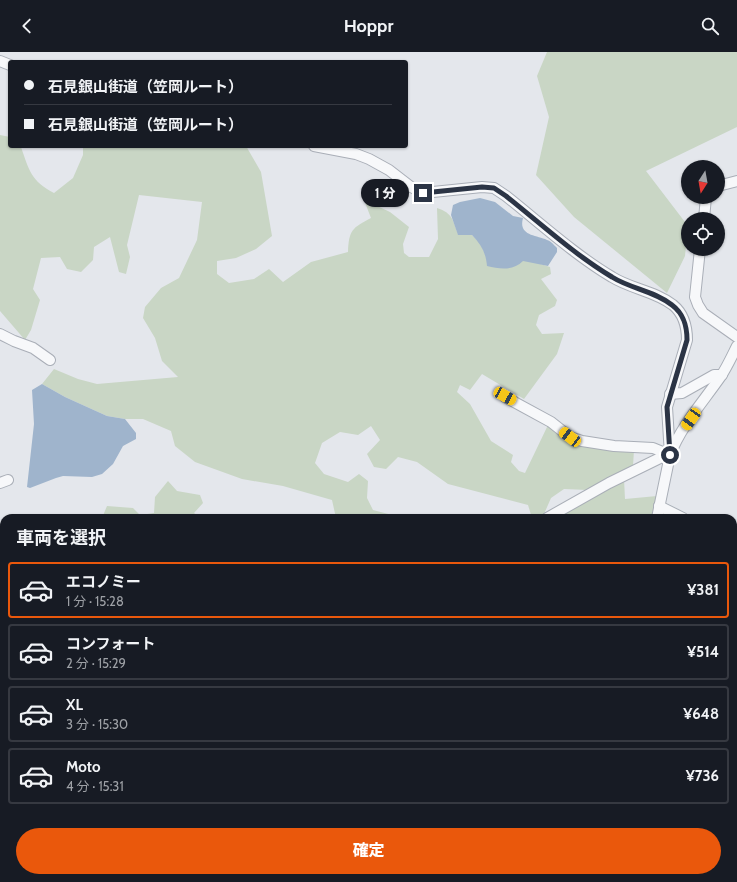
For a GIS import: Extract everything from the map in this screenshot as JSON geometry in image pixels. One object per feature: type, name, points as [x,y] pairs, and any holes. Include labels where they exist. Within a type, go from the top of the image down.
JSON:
[{"type":"street","points":[[324,148],[356,154],[369,159],[389,170],[411,187],[423,193],[482,187],[494,188],[581,256],[612,277],[624,284],[664,299],[673,306],[682,316],[687,331],[687,340],[670,394],[666,414],[670,455]]},
{"type":"street","points":[[725,184],[737,181]]},
{"type":"street","points":[[699,256],[695,297],[698,305],[704,313],[737,337]]},
{"type":"street","points":[[0,334],[33,348],[50,360]]},
{"type":"street","points":[[657,514],[670,455],[674,446],[683,430],[722,375],[737,346]]},
{"type":"street","points":[[670,394],[682,393],[714,375],[722,375]]},
{"type":"street","points":[[505,396],[551,422],[570,437],[582,441],[614,446],[652,448],[670,455]]},
{"type":"street","points":[[554,514],[609,483],[662,457],[670,455]]},
{"type":"street","points":[[659,506],[675,514]]},
{"type":"green space","points":[[547,52],[737,52],[737,127],[646,171],[681,217],[681,256],[685,256],[667,293],[574,217],[536,175],[549,117],[537,76]]},
{"type":"green space","points":[[0,135],[8,137],[8,148],[21,148],[32,174],[40,184],[54,193],[73,178],[83,155],[83,148],[247,148],[261,172],[272,236],[256,249],[236,258],[217,261],[217,274],[229,283],[254,279],[269,269],[283,282],[311,262],[348,252],[349,239],[353,230],[371,218],[364,200],[372,192],[375,205],[390,212],[409,227],[403,244],[404,253],[409,257],[429,257],[438,239],[437,208],[442,210],[452,218],[458,234],[472,235],[480,243],[486,256],[534,262],[550,267],[551,274],[541,279],[557,300],[555,306],[539,315],[536,325],[542,334],[564,333],[557,354],[524,399],[482,374],[470,390],[460,385],[457,392],[470,404],[491,441],[513,455],[511,462],[519,471],[525,473],[548,425],[563,440],[595,446],[634,450],[633,466],[588,490],[564,489],[551,498],[544,514],[531,514],[528,505],[448,484],[417,462],[398,457],[386,469],[374,467],[367,454],[380,440],[371,426],[358,435],[340,432],[322,443],[315,463],[324,474],[348,482],[359,474],[368,481],[367,498],[373,510],[388,514],[335,514],[332,500],[283,486],[242,479],[195,462],[175,446],[171,431],[143,419],[125,419],[107,416],[65,397],[42,384],[54,369],[78,379],[97,384],[178,377],[162,361],[155,338],[143,318],[145,307],[161,288],[179,278],[197,240],[202,202],[139,195],[127,245],[130,257],[126,274],[119,272],[110,237],[94,247],[93,260],[81,272],[67,269],[60,257],[41,258],[33,289],[40,300],[31,330],[25,340],[0,311]]},
{"type":"green space","points":[[624,479],[625,499],[657,496],[652,514],[561,514]]},
{"type":"green space","points":[[168,481],[177,491],[200,495],[203,503],[194,513],[195,514],[147,514],[154,513],[155,497]]},
{"type":"green space","points":[[107,506],[133,508],[139,514],[104,514]]},
{"type":"water","points":[[480,198],[495,202],[513,216],[523,218],[522,224],[525,232],[554,244],[557,248],[557,252],[548,266],[523,261],[511,268],[487,266],[484,253],[478,242],[472,235],[458,235],[451,215],[453,205]]},
{"type":"water","points":[[42,384],[65,397],[107,416],[125,419],[136,433],[136,439],[123,446],[113,464],[102,474],[92,477],[63,476],[30,488],[27,487],[34,424],[32,390]]},
{"type":"route","points":[[423,193],[482,187],[494,188],[581,256],[612,277],[624,284],[664,299],[678,310],[686,324],[687,340],[667,407],[666,414],[670,455]]}]
